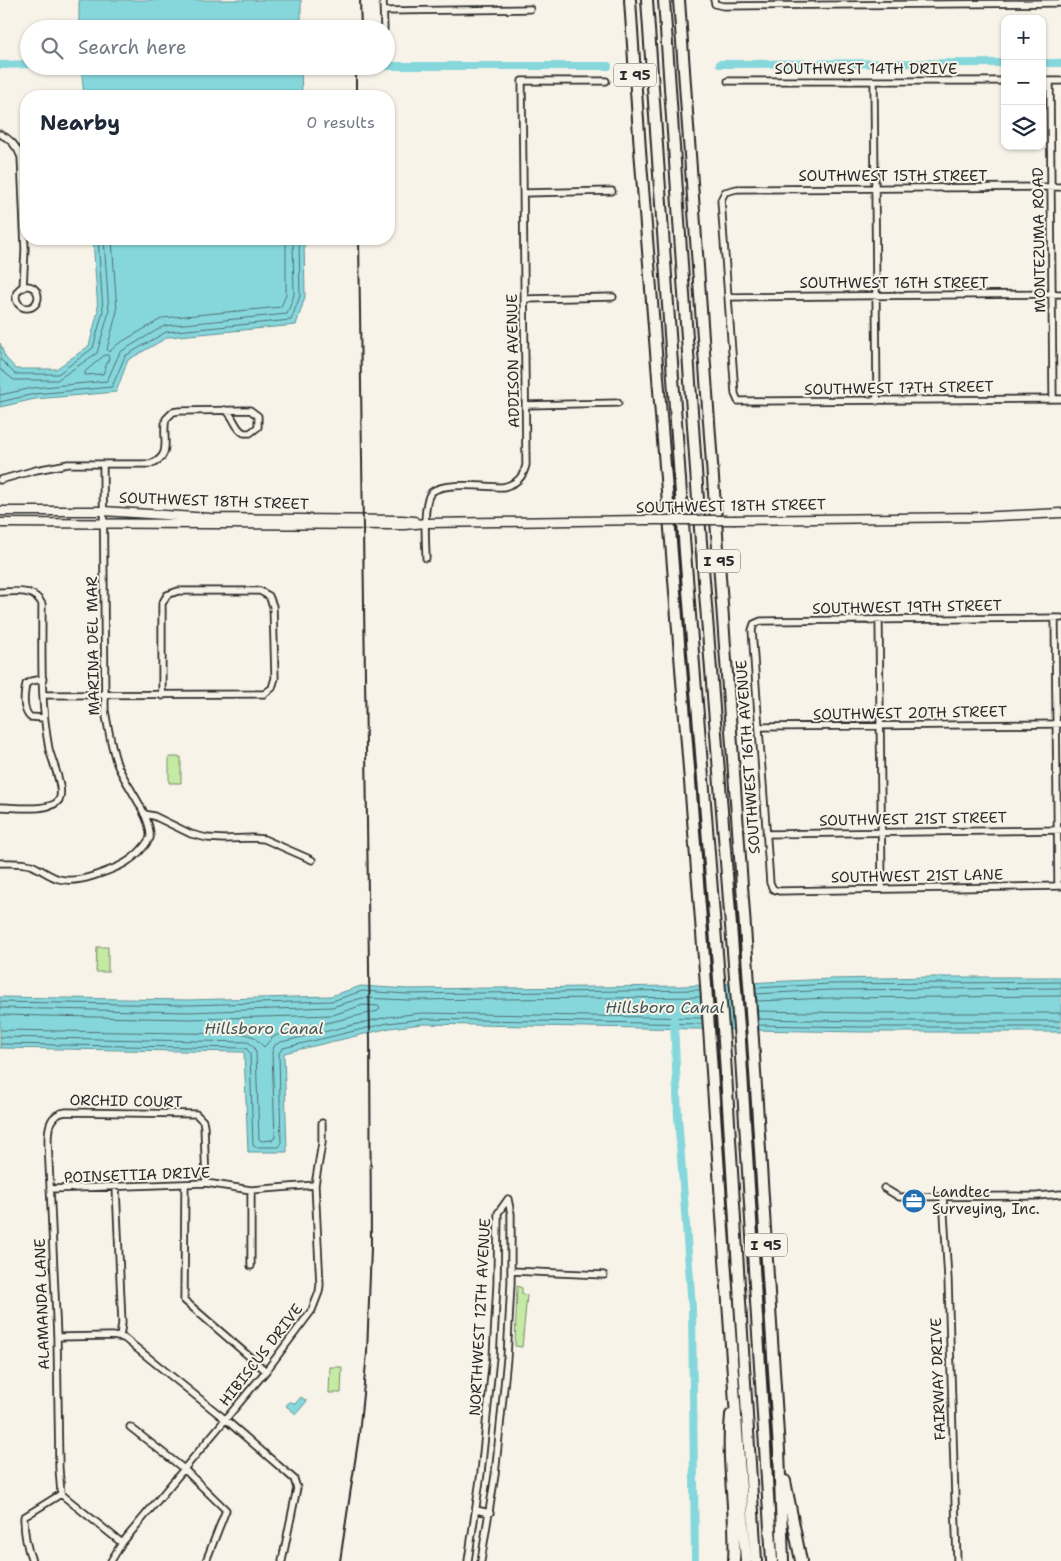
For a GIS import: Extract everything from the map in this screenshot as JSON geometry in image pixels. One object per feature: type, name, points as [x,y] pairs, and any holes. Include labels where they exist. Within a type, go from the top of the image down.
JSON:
[{"type":"highway","name":"I 95","points":[[630,0],[640,159],[705,971],[746,1561]]},
{"type":"highway","points":[[647,0],[684,542],[724,1042],[756,1561]]},
{"type":"highway","points":[[664,0],[699,519],[740,1041],[772,1561]]},
{"type":"highway","points":[[674,0],[682,55]]},
{"type":"highway","name":"I 95","points":[[679,0],[753,1040],[779,1450],[784,1561]]},
{"type":"highway","points":[[734,1381],[729,1432],[734,1513],[734,1561]]},
{"type":"highway","points":[[779,1450],[800,1561]]},
{"type":"main road","name":"SOUTHWEST 18TH STREET","points":[[0,511],[103,511],[210,518],[402,520],[426,523]]},
{"type":"main road","name":"SOUTHWEST 18TH STREET","points":[[0,523],[103,522],[404,525],[426,523],[977,517],[1061,512]]},
{"type":"street","points":[[384,0],[384,20]]},
{"type":"street","points":[[714,2],[723,6],[1061,2]]},
{"type":"street","points":[[384,11],[530,8]]},
{"type":"street","points":[[1046,81],[1061,80]]},
{"type":"street","name":"ADDISON AVENUE","points":[[426,558],[427,502],[431,493],[438,488],[448,486],[510,486],[522,478],[525,472],[527,457],[522,81],[606,81]]},
{"type":"street","name":"SOUTHWEST 14TH DRIVE","points":[[728,81],[1001,81]]},
{"type":"street","points":[[874,81],[877,401]]},
{"type":"street","name":"MONTEZUMA ROAD","points":[[1050,81],[1053,399]]},
{"type":"street","points":[[0,134],[10,139],[20,154]]},
{"type":"street","name":"SOUTHWEST 15TH STREET","points":[[728,297],[721,200],[725,192],[737,189],[1061,187]]},
{"type":"street","points":[[524,192],[612,191]]},
{"type":"street","points":[[23,288],[25,245]]},
{"type":"street","name":"SOUTHWEST 16TH STREET","points":[[728,297],[1061,294]]},
{"type":"street","points":[[525,299],[612,297]]},
{"type":"street","name":"SOUTHWEST 17TH STREET","points":[[728,297],[735,394],[738,401],[1061,399]]},
{"type":"street","points":[[526,405],[618,403]]},
{"type":"street","points":[[0,480],[52,466],[150,464],[158,462],[163,456],[165,449],[165,423],[169,415],[179,410],[243,409],[255,412],[259,419],[258,427],[250,433],[244,433],[236,426],[230,413],[225,410]]},
{"type":"street","points":[[103,464],[103,511]]},
{"type":"street","name":"MARINA DEL MAR","points":[[0,862],[26,864],[55,878],[77,880],[116,869],[135,856],[150,838],[150,828],[118,764],[108,731],[104,695],[103,511]]},
{"type":"street","points":[[43,695],[162,696],[259,695],[268,692],[275,678],[272,606],[269,596],[260,591],[178,591],[167,595],[162,604],[162,696]]},
{"type":"street","points":[[0,592],[31,593],[42,604],[44,718],[50,754],[61,790],[56,804],[46,808],[0,807]]},
{"type":"street","points":[[1058,618],[1059,886]]},
{"type":"street","name":"SOUTHWEST 19TH STREET","points":[[754,624],[760,621],[1058,618]]},
{"type":"street","points":[[879,620],[882,888]]},
{"type":"street","name":"SOUTHWEST 16TH AVENUE","points":[[754,624],[752,630],[758,727],[770,883],[773,889]]},
{"type":"street","points":[[43,679],[26,684],[24,692],[26,713],[30,717],[44,718]]},
{"type":"street","name":"SOUTHWEST 20TH STREET","points":[[758,727],[1059,724]]},
{"type":"street","points":[[144,814],[154,816],[191,834],[207,838],[264,839],[312,860]]},
{"type":"street","name":"SOUTHWEST 21ST STREET","points":[[766,834],[1059,830]]},
{"type":"street","name":"SOUTHWEST 21ST LANE","points":[[773,889],[779,891],[1059,886]]},
{"type":"street","name":"ORCHID COURT","points":[[55,1116],[66,1112],[196,1114],[203,1121],[204,1126],[206,1183]]},
{"type":"street","name":"ALAMANDA LANE","points":[[55,1116],[52,1118],[48,1129],[57,1337],[61,1494]]},
{"type":"street","name":"HIBISCUS DRIVE","points":[[111,1561],[122,1543],[266,1371],[312,1310],[319,1292],[320,1277],[315,1185],[322,1143],[322,1123]]},
{"type":"street","name":"POINSETTIA DRIVE","points":[[50,1190],[206,1183],[251,1190],[315,1185]]},
{"type":"street","points":[[185,1184],[184,1300],[266,1371]]},
{"type":"street","points":[[116,1187],[122,1323],[120,1337]]},
{"type":"street","points":[[884,1188],[899,1197],[1037,1196],[1061,1194]]},
{"type":"street","points":[[251,1190],[251,1266]]},
{"type":"street","name":"FAIRWAY DRIVE","points":[[943,1197],[948,1279],[957,1561]]},
{"type":"street","name":"NORTHWEST 12TH AVENUE","points":[[468,1561],[476,1510],[493,1357],[498,1213],[508,1200],[511,1214],[511,1271],[507,1358],[490,1513],[481,1561]]},
{"type":"street","points":[[511,1271],[604,1275]]},
{"type":"street","points":[[57,1337],[120,1337],[133,1344],[226,1420],[294,1479],[296,1488],[282,1561]]},
{"type":"street","points":[[130,1427],[184,1469],[226,1510],[206,1561]]},
{"type":"street","points":[[32,1561],[26,1548],[24,1517],[61,1494],[122,1543]]},
{"type":"street","points":[[476,1510],[490,1513]]},
{"type":"green space","points":[[169,757],[181,757],[181,783],[169,783]]},
{"type":"green space","points":[[97,947],[108,947],[108,972],[96,972]]},
{"type":"green space","points":[[517,1286],[522,1288],[522,1294],[527,1295],[522,1347],[515,1346]]},
{"type":"green space","points":[[330,1367],[342,1367],[341,1393],[329,1393]]},
{"type":"water","points":[[79,0],[301,0],[301,20],[79,20]]},
{"type":"water","points":[[82,75],[301,75],[302,90],[83,90]]},
{"type":"water","points":[[93,245],[304,245],[305,297],[296,325],[168,337],[128,360],[116,392],[35,399],[0,407],[0,343],[5,357],[16,369],[56,369],[89,346],[98,311]]},
{"type":"water","name":"Hillsboro Canal","points":[[1061,977],[1061,1032],[861,1032],[422,1024],[390,1028],[284,1053],[287,1152],[248,1152],[244,1052],[0,1048],[0,997],[188,1000],[331,996],[361,986],[408,989],[683,986],[830,979]]},
{"type":"water","points":[[301,1397],[307,1401],[296,1414],[286,1406],[290,1401],[295,1404]]},
{"type":"waterway","points":[[720,64],[1001,63]]},
{"type":"waterway","points":[[1046,63],[1061,63]]},
{"type":"waterway","points":[[0,65],[20,64]]},
{"type":"waterway","points":[[395,66],[608,66]]},
{"type":"waterway","points":[[674,1019],[678,1116],[692,1308],[695,1561]]},
{"type":"railway","points":[[360,0],[361,20]]},
{"type":"railway","points":[[356,75],[356,90]]},
{"type":"railway","points":[[340,1561],[359,1435],[367,1353],[371,1248],[359,245]]},
{"type":"place","name":"Landtec Surveying, Inc.","points":[[914,1201]]}]
